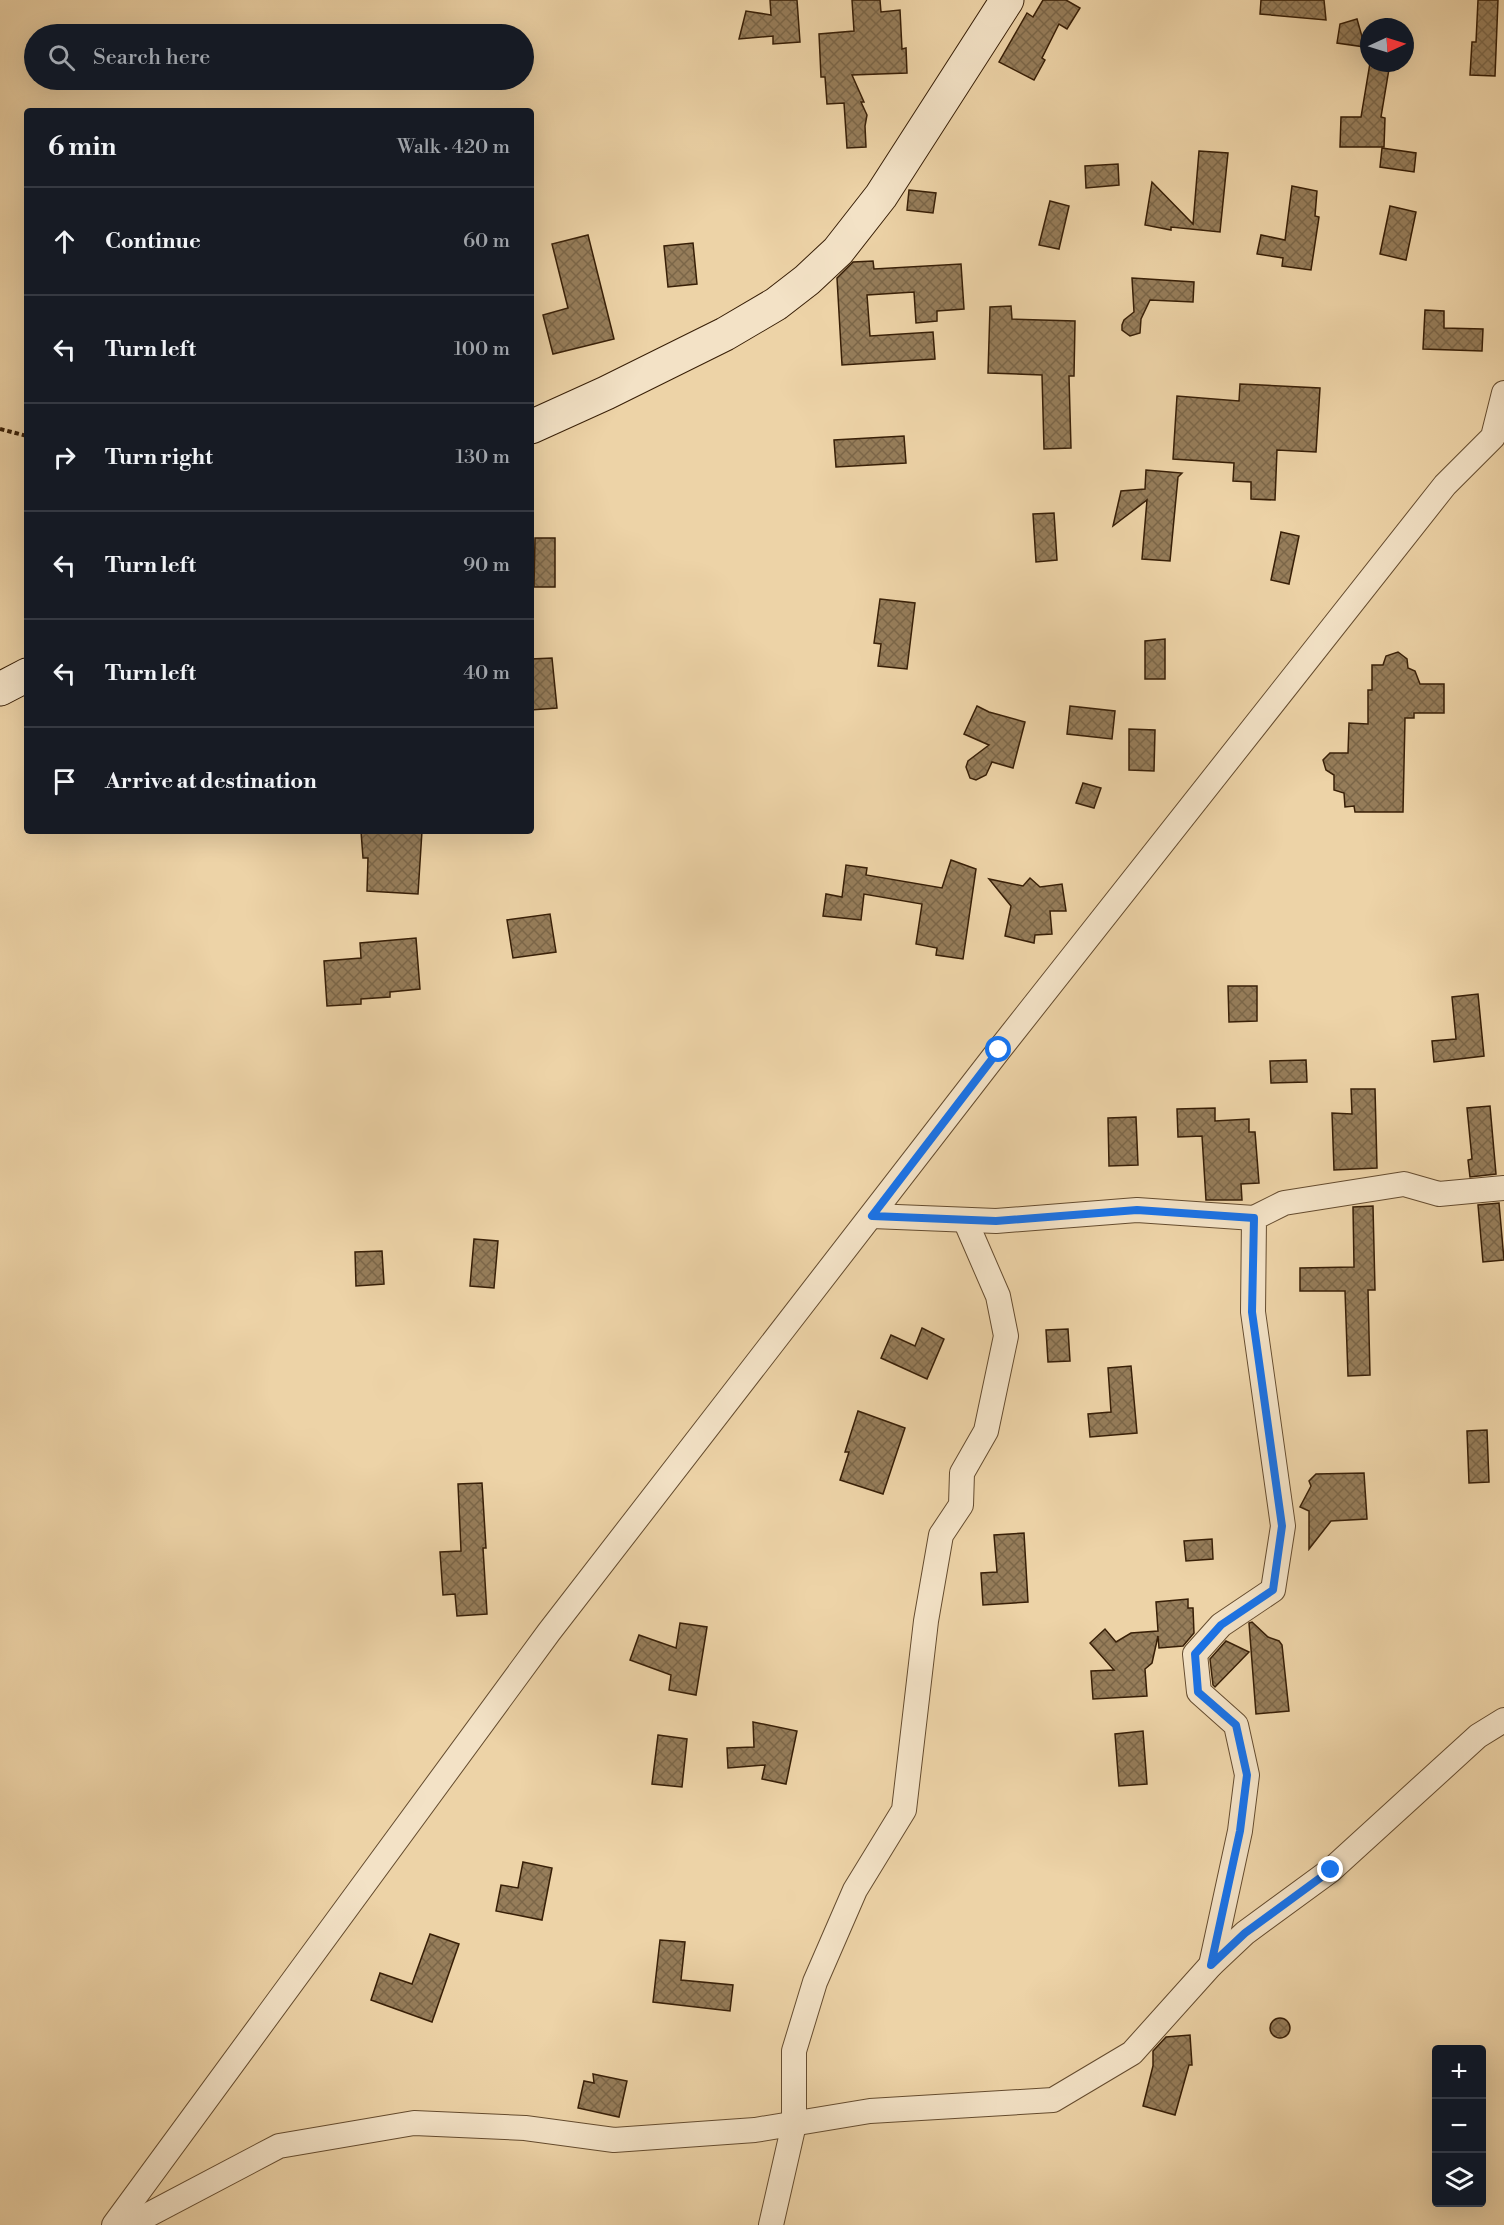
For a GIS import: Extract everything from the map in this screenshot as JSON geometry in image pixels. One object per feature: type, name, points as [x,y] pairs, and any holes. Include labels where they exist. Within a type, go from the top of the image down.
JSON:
[{"type":"street","points":[[534,426],[725,334],[776,304],[807,280],[838,252],[881,196],[1007,0]]},
{"type":"street","points":[[114,2225],[549,1632],[999,1050],[1438,494],[1498,443],[1504,393]]},
{"type":"street","points":[[0,689],[24,677]]},
{"type":"street","points":[[872,1216],[996,1221],[1137,1210],[1254,1218],[1284,1203],[1404,1184],[1439,1194],[1504,1188]]},
{"type":"street","points":[[1211,1965],[1240,1831],[1247,1775],[1236,1725],[1198,1692],[1195,1654],[1221,1625],[1273,1590],[1282,1526],[1252,1312],[1254,1218]]},
{"type":"street","points":[[771,2225],[794,2124],[794,2050],[815,1982],[855,1890],[904,1810],[926,1621],[941,1535],[961,1505],[962,1473],[986,1431],[1006,1336],[998,1296],[965,1220]]},
{"type":"street","points":[[129,2225],[279,2146],[414,2123],[525,2128],[614,2140],[755,2130],[870,2111],[1053,2100],[1132,2053],[1211,1965],[1245,1933],[1331,1870],[1478,1736],[1504,1720]]},
{"type":"path","points":[[0,429],[24,435]]},
{"type":"building","points":[[770,0],[797,0],[800,42],[773,44],[773,36],[739,39],[746,11],[771,15]]},
{"type":"building","points":[[852,0],[880,0],[881,12],[900,10],[902,49],[906,48],[907,73],[852,75],[867,115],[866,147],[847,148],[844,103],[827,104],[825,77],[821,77],[819,34],[854,31]]},
{"type":"building","points":[[1043,0],[1066,0],[1080,8],[1067,29],[1059,24],[1042,58],[1045,60],[1034,80],[999,62],[1027,13],[1033,17]]},
{"type":"building","points":[[1261,0],[1324,0],[1326,20],[1260,14]]},
{"type":"building","points":[[1478,0],[1498,0],[1495,76],[1470,75],[1472,42],[1476,42]]},
{"type":"building","points":[[1357,19],[1360,30],[1360,46],[1337,43],[1340,24]]},
{"type":"building","points":[[1368,72],[1388,72],[1381,117],[1385,118],[1384,147],[1340,147],[1341,117],[1361,117]]},
{"type":"building","points":[[1382,148],[1416,153],[1414,172],[1380,167]]},
{"type":"building","points":[[1199,151],[1228,153],[1220,232],[1171,227],[1171,230],[1145,225],[1152,182],[1193,224]]},
{"type":"building","points":[[1118,164],[1119,185],[1086,188],[1085,166]]},
{"type":"building","points":[[1292,186],[1317,191],[1315,216],[1319,217],[1311,270],[1282,266],[1283,258],[1257,254],[1261,235],[1285,240]]},
{"type":"building","points":[[909,190],[936,193],[933,213],[907,210]]},
{"type":"building","points":[[1050,201],[1069,206],[1059,249],[1039,245]]},
{"type":"building","points":[[1390,206],[1416,212],[1406,260],[1380,254]]},
{"type":"building","points":[[588,235],[614,339],[553,354],[543,315],[568,308],[552,244]]},
{"type":"building","points":[[693,243],[697,284],[668,287],[664,246]]},
{"type":"building","points":[[873,261],[874,269],[961,264],[964,309],[937,311],[937,321],[916,323],[914,292],[867,295],[870,336],[933,332],[935,359],[842,365],[837,278],[853,262]]},
{"type":"building","points":[[1132,278],[1194,282],[1193,302],[1150,300],[1141,319],[1140,333],[1130,336],[1122,330],[1122,325],[1124,320],[1134,312]]},
{"type":"building","points":[[1011,306],[1012,319],[1075,321],[1074,376],[1069,376],[1071,448],[1044,449],[1042,375],[988,373],[990,307]]},
{"type":"building","points":[[1425,310],[1444,311],[1444,328],[1483,329],[1482,351],[1423,349]]},
{"type":"building","points":[[1240,384],[1320,388],[1316,452],[1277,450],[1275,500],[1251,499],[1251,482],[1233,481],[1234,463],[1173,459],[1177,396],[1239,401]]},
{"type":"building","points":[[904,436],[906,463],[836,467],[834,440]]},
{"type":"building","points":[[1146,470],[1182,473],[1178,477],[1170,561],[1142,559],[1147,500],[1113,526],[1121,491],[1145,489]]},
{"type":"building","points":[[1054,513],[1057,560],[1036,562],[1033,514]]},
{"type":"building","points":[[1281,532],[1299,536],[1289,584],[1271,580]]},
{"type":"building","points":[[535,538],[555,538],[555,587],[534,587]]},
{"type":"building","points":[[880,599],[915,603],[907,669],[878,666],[881,644],[874,643]]},
{"type":"building","points":[[1165,639],[1165,679],[1145,679],[1145,641]]},
{"type":"building","points":[[1398,652],[1407,659],[1408,668],[1415,671],[1420,684],[1444,684],[1444,713],[1414,713],[1414,718],[1405,718],[1403,812],[1355,812],[1354,806],[1345,807],[1344,793],[1334,790],[1334,775],[1326,770],[1323,760],[1330,753],[1348,753],[1349,723],[1368,724],[1368,690],[1372,690],[1372,665],[1383,665],[1386,656]]},
{"type":"building","points":[[552,658],[557,708],[534,710],[534,659]]},
{"type":"building","points":[[977,706],[989,712],[1025,722],[1013,768],[992,762],[986,775],[976,780],[970,778],[966,767],[968,761],[989,745],[964,734]]},
{"type":"building","points":[[1070,706],[1115,711],[1112,739],[1067,734]]},
{"type":"building","points":[[1129,729],[1155,730],[1154,771],[1129,770]]},
{"type":"building","points":[[1083,783],[1101,788],[1094,808],[1076,803]]},
{"type":"building","points":[[361,834],[422,834],[418,894],[367,891],[368,858],[363,858]]},
{"type":"building","points":[[951,860],[976,869],[963,959],[936,955],[937,948],[916,944],[922,904],[864,894],[861,920],[823,916],[826,894],[842,897],[846,865],[867,868],[866,875],[942,888]]},
{"type":"building","points":[[1030,878],[1040,887],[1062,884],[1066,911],[1050,911],[1052,934],[1035,935],[1034,943],[1005,936],[1011,906],[989,879],[1023,886]]},
{"type":"building","points":[[550,914],[556,952],[513,958],[507,920]]},
{"type":"building","points":[[416,938],[420,989],[390,992],[390,997],[361,999],[361,1004],[327,1006],[324,961],[361,958],[360,943]]},
{"type":"building","points":[[1228,986],[1257,986],[1257,1021],[1229,1022]]},
{"type":"building","points":[[1478,994],[1484,1056],[1434,1062],[1432,1041],[1456,1039],[1452,997]]},
{"type":"building","points":[[1306,1060],[1307,1082],[1271,1083],[1270,1061]]},
{"type":"building","points":[[1351,1089],[1375,1089],[1377,1168],[1334,1170],[1332,1113],[1352,1114]]},
{"type":"building","points":[[1490,1106],[1496,1174],[1470,1177],[1468,1160],[1472,1159],[1467,1108]]},
{"type":"building","points":[[1215,1108],[1215,1121],[1249,1119],[1249,1132],[1255,1132],[1259,1183],[1241,1184],[1242,1200],[1206,1200],[1202,1136],[1178,1137],[1177,1109]]},
{"type":"building","points":[[1136,1117],[1138,1165],[1109,1166],[1108,1118]]},
{"type":"building","points":[[1499,1203],[1504,1260],[1483,1262],[1478,1205]]},
{"type":"building","points":[[1373,1206],[1375,1290],[1368,1290],[1370,1375],[1348,1376],[1345,1291],[1300,1291],[1300,1268],[1354,1267],[1353,1207]]},
{"type":"building","points":[[474,1239],[498,1241],[494,1288],[470,1286]]},
{"type":"building","points":[[382,1251],[384,1284],[356,1286],[355,1252]]},
{"type":"building","points":[[922,1328],[944,1339],[927,1379],[881,1358],[891,1335],[915,1346]]},
{"type":"building","points":[[1068,1329],[1070,1361],[1048,1362],[1046,1330]]},
{"type":"building","points":[[1131,1366],[1137,1433],[1090,1437],[1088,1414],[1111,1412],[1108,1368]]},
{"type":"building","points":[[858,1411],[905,1428],[883,1494],[840,1480],[849,1452],[845,1452]]},
{"type":"building","points":[[1487,1430],[1489,1482],[1469,1483],[1467,1431]]},
{"type":"building","points":[[1364,1473],[1367,1519],[1331,1521],[1309,1549],[1309,1511],[1300,1507],[1311,1486],[1309,1481],[1316,1474]]},
{"type":"building","points":[[482,1483],[487,1614],[457,1616],[455,1594],[443,1595],[440,1552],[461,1551],[458,1484]]},
{"type":"building","points":[[1024,1533],[1028,1602],[983,1605],[981,1573],[997,1572],[994,1535]]},
{"type":"building","points":[[1212,1539],[1213,1559],[1186,1561],[1184,1541]]},
{"type":"building","points":[[1188,1599],[1188,1608],[1193,1608],[1194,1633],[1183,1646],[1159,1648],[1158,1636],[1152,1663],[1145,1669],[1147,1696],[1093,1699],[1091,1671],[1114,1670],[1090,1643],[1105,1629],[1116,1642],[1131,1633],[1158,1631],[1156,1602]]},
{"type":"building","points":[[1252,1622],[1268,1637],[1279,1641],[1282,1645],[1289,1711],[1256,1714],[1249,1623]]},
{"type":"building","points":[[680,1623],[707,1627],[696,1695],[669,1690],[671,1675],[630,1660],[639,1635],[676,1648]]},
{"type":"building","points":[[1226,1641],[1249,1652],[1215,1687],[1210,1659]]},
{"type":"building","points":[[753,1722],[797,1731],[786,1784],[762,1779],[765,1765],[728,1768],[727,1748],[754,1747]]},
{"type":"building","points":[[1143,1731],[1147,1784],[1119,1786],[1115,1734]]},
{"type":"building","points":[[658,1735],[687,1739],[682,1787],[652,1784]]},
{"type":"building","points":[[523,1862],[552,1868],[542,1920],[496,1911],[501,1885],[518,1888]]},
{"type":"building","points":[[430,1934],[459,1944],[432,2022],[371,2000],[380,1973],[412,1984]]},
{"type":"building","points":[[660,1940],[685,1942],[681,1980],[733,1985],[730,2011],[653,2002]]},
{"type":"building","points":[[1276,2018],[1284,2018],[1290,2024],[1290,2032],[1284,2038],[1276,2038],[1270,2032],[1270,2024]]},
{"type":"building","points":[[1190,2035],[1192,2065],[1189,2065],[1175,2115],[1143,2106],[1153,2066],[1153,2051],[1166,2037]]},
{"type":"building","points":[[593,2074],[627,2081],[619,2117],[578,2108],[584,2081],[594,2083]]},
{"type":"route","points":[[999,1050],[872,1216],[996,1221],[1137,1210],[1254,1218],[1252,1312],[1282,1526],[1273,1590],[1221,1625],[1195,1654],[1198,1692],[1236,1725],[1247,1775],[1240,1831],[1211,1965],[1245,1933],[1331,1870]]}]
